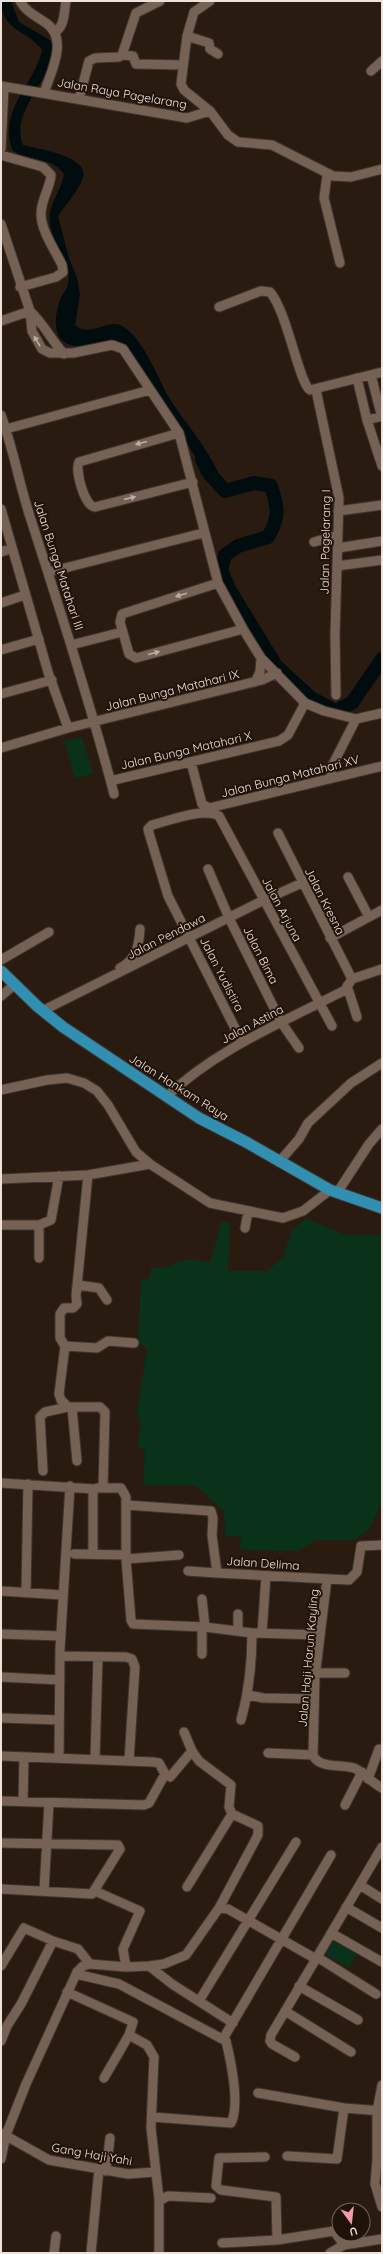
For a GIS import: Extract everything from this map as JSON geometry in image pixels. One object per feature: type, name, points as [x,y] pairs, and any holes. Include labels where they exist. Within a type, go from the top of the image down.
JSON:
[{"type":"main road","name":"Jalan Hankam Raya","points":[[1,971],[40,1009],[166,1097],[199,1118],[246,1142],[327,1191],[382,1208]]},
{"type":"street","points":[[20,1],[29,12],[47,24],[55,32],[57,49],[40,92]]},
{"type":"street","points":[[55,32],[60,29],[63,23],[66,1]]},
{"type":"street","points":[[122,55],[136,13],[160,1]]},
{"type":"street","points":[[210,1],[194,12],[187,36],[182,65],[182,87],[210,111],[232,140],[248,144],[272,146],[327,175],[351,177],[382,170]]},
{"type":"street","points":[[187,36],[209,43],[210,49],[218,54]]},
{"type":"street","points":[[78,99],[91,58],[120,57],[122,55],[133,56],[136,64],[182,65]]},
{"type":"street","points":[[371,71],[382,61]]},
{"type":"street","points":[[1,149],[2,87]]},
{"type":"street","name":"Jalan Raya Pagelarang","points":[[2,87],[40,92],[186,118],[210,111]]},
{"type":"street","points":[[1,155],[43,167],[51,175],[51,183],[41,213],[44,226],[64,272],[56,277],[20,287]]},
{"type":"street","points":[[327,175],[324,198],[340,263]]},
{"type":"street","points":[[1,224],[20,287],[30,311],[44,326],[64,354]]},
{"type":"street","points":[[218,307],[261,292],[270,292],[288,327],[306,385],[310,390],[316,390],[382,372]]},
{"type":"street","points":[[1,321],[30,311]]},
{"type":"street","points":[[30,311],[30,324],[37,343],[50,353],[64,354],[112,345],[119,346],[123,349],[179,433],[193,482],[203,533],[218,583],[242,629],[261,658],[278,673],[295,694],[305,702],[324,711],[356,719],[382,713]]},
{"type":"street","points":[[367,420],[378,417],[381,414],[371,375]]},
{"type":"street","points":[[357,378],[367,420],[382,466]]},
{"type":"street","points":[[6,429],[150,390]]},
{"type":"street","name":"Jalan Pagelarang I","points":[[316,390],[338,488],[338,566],[335,635],[336,694]]},
{"type":"street","name":"Jalan Bunga Matahari III","points":[[1,415],[32,522],[49,572],[94,722]]},
{"type":"street","points":[[179,433],[79,462],[77,468],[86,500],[90,505],[95,507],[193,482]]},
{"type":"street","points":[[338,510],[382,505]]},
{"type":"street","points":[[1,509],[39,639],[68,728]]},
{"type":"street","points":[[49,572],[203,533]]},
{"type":"street","points":[[314,542],[338,535]]},
{"type":"street","points":[[338,548],[382,541]]},
{"type":"street","points":[[1,552],[12,548]]},
{"type":"street","points":[[338,566],[382,560]]},
{"type":"street","points":[[218,583],[124,613],[120,622],[129,654],[136,658],[242,629]]},
{"type":"street","points":[[1,603],[26,595]]},
{"type":"street","points":[[71,645],[122,632]]},
{"type":"street","points":[[1,650],[39,639]]},
{"type":"street","name":"Jalan Bunga Matahari IX","points":[[255,682],[260,672],[261,658]]},
{"type":"street","name":"Jalan Bunga Matahari IX","points":[[1,748],[68,728],[255,682],[278,673]]},
{"type":"street","points":[[1,694],[52,680]]},
{"type":"street","name":"Jalan Bunga Matahari X","points":[[94,722],[110,779],[190,762],[283,739],[290,731],[305,702]]},
{"type":"street","points":[[331,778],[331,768],[356,719]]},
{"type":"street","points":[[190,762],[204,810]]},
{"type":"street","name":"Jalan Bunga Matahari XV","points":[[150,827],[204,810],[382,766]]},
{"type":"street","points":[[110,779],[114,794]]},
{"type":"street","name":"Jalan Arjuna","points":[[204,810],[214,813],[224,822],[332,1026]]},
{"type":"street","name":"Jalan Yudistira","points":[[150,827],[149,833],[168,896],[242,1042]]},
{"type":"street","name":"Jalan Kresna","points":[[278,833],[350,982],[357,1017]]},
{"type":"street","name":"Jalan Bima","points":[[208,869],[229,918],[281,1022],[299,1048]]},
{"type":"street","points":[[348,877],[368,917]]},
{"type":"street","name":"Jalan Pendawa","points":[[40,1009],[302,883]]},
{"type":"street","points":[[330,938],[382,910]]},
{"type":"street","points":[[40,1009],[123,966],[132,959],[139,947],[140,929]]},
{"type":"street","points":[[1,960],[50,932]]},
{"type":"street","name":"Jalan Astina","points":[[166,1097],[202,1066],[242,1042],[345,990],[350,982],[382,969]]},
{"type":"street","points":[[1,996],[14,985]]},
{"type":"street","points":[[279,1162],[298,1139],[308,1123],[351,1083],[382,1063]]},
{"type":"street","points":[[1,1090],[47,1080],[67,1078],[84,1083],[100,1096],[136,1152],[150,1164],[210,1203],[283,1218],[303,1211],[327,1191],[382,1129]]},
{"type":"street","points":[[1,1178],[88,1175],[150,1164]]},
{"type":"street","points":[[77,1461],[70,1408],[61,1400],[59,1394],[65,1346],[60,1338],[60,1314],[64,1308],[73,1308],[76,1306],[88,1175]]},
{"type":"street","points":[[1,1224],[39,1225],[51,1220],[59,1176]]},
{"type":"street","points":[[245,1228],[248,1212]]},
{"type":"street","points":[[39,1225],[40,1258]]},
{"type":"street","points":[[78,1285],[99,1288],[107,1300]]},
{"type":"street","points":[[65,1346],[97,1348],[108,1341],[134,1344]]},
{"type":"street","points":[[43,1471],[40,1417],[46,1412],[70,1408],[100,1407],[105,1412],[98,1488],[92,1493],[93,1553]]},
{"type":"street","points":[[1,1483],[120,1488],[125,1493],[126,1557],[131,1620],[133,1624],[203,1627],[252,1633],[319,1635]]},
{"type":"street","points":[[26,1593],[28,1484]]},
{"type":"street","points":[[59,1757],[60,1656],[70,1486]]},
{"type":"street","name":"Jalan Delima","points":[[126,1504],[211,1511],[213,1518],[212,1535],[217,1572],[327,1579],[352,1578],[356,1572],[361,1546],[382,1545]]},
{"type":"street","points":[[74,1554],[93,1553],[126,1557],[179,1555]]},
{"type":"street","points":[[188,1571],[217,1572]]},
{"type":"street","points":[[262,1633],[266,1576]]},
{"type":"street","name":"Jalan Haji Harun Kayling","points":[[313,1755],[314,1699],[319,1635],[327,1579]]},
{"type":"street","points":[[1,1591],[63,1595]]},
{"type":"street","points":[[202,1599],[202,1654]]},
{"type":"street","points":[[238,1614],[238,1631]]},
{"type":"street","points":[[240,1720],[248,1695],[252,1664],[252,1633]]},
{"type":"street","points":[[1,1634],[61,1636]]},
{"type":"street","points":[[60,1656],[126,1657],[132,1659],[135,1663],[129,1761]]},
{"type":"street","points":[[95,1760],[98,1657]]},
{"type":"street","points":[[316,1673],[345,1673]]},
{"type":"street","points":[[1,1677],[60,1680]]},
{"type":"street","points":[[248,1695],[314,1699]]},
{"type":"street","points":[[1,1718],[59,1720]]},
{"type":"street","points":[[1,2159],[4,2134],[76,1974],[83,1966],[90,1964],[126,1967],[149,1966],[164,1964],[186,1955],[218,1908],[260,1829],[255,1824],[232,1814],[229,1807],[231,1785],[199,1761],[192,1751],[184,1732]]},
{"type":"street","points":[[345,1805],[365,1776],[379,1749]]},
{"type":"street","points":[[1,1756],[59,1757],[159,1763],[165,1774],[172,1776],[192,1751]]},
{"type":"street","points":[[268,1753],[313,1755],[317,1761],[322,1763],[346,1766],[365,1776],[382,1788]]},
{"type":"street","points":[[23,1801],[24,1757]]},
{"type":"street","points":[[1,1801],[144,1805],[148,1803],[165,1774]]},
{"type":"street","points":[[44,1891],[49,1803]]},
{"type":"street","points":[[187,1887],[232,1814]]},
{"type":"street","points":[[200,2001],[296,1842]]},
{"type":"street","points":[[1,1844],[47,1846],[118,1845],[118,1853],[95,1891],[88,1895],[1,1889]]},
{"type":"street","points":[[296,2057],[270,2041],[271,2035],[346,1907],[360,1885],[378,1862],[382,1848]]},
{"type":"street","points":[[223,2039],[283,1940],[331,1855]]},
{"type":"street","points":[[360,1885],[382,1899]]},
{"type":"street","points":[[95,1891],[140,1911],[123,1949],[126,1967]]},
{"type":"street","points":[[346,1907],[382,1928]]},
{"type":"street","points":[[218,1908],[228,1909],[249,1920],[317,1958],[376,1994]]},
{"type":"street","points":[[1,1966],[24,1928],[53,1941],[78,1949],[90,1964]]},
{"type":"street","points":[[331,1933],[382,1962]]},
{"type":"street","points":[[1,2041],[4,2025],[21,2004],[53,1941]]},
{"type":"street","points":[[149,1966],[172,1984],[233,2023]]},
{"type":"street","points":[[76,1974],[119,1984],[226,2041],[231,2061],[236,2114],[231,2124],[152,2117]]},
{"type":"street","points":[[299,1986],[358,2020]]},
{"type":"street","points":[[67,1992],[132,2020],[133,2025],[129,2035],[104,2078]]},
{"type":"street","points":[[285,2010],[351,2052]]},
{"type":"street","points":[[129,2035],[147,2044],[154,2057],[152,2117],[155,2172],[159,2201],[160,2253]]},
{"type":"street","points":[[382,2085],[378,2159],[375,2184],[382,2207]]},
{"type":"street","points":[[258,2093],[344,2108],[380,2111]]},
{"type":"street","points":[[287,2156],[337,2159],[344,2108]]},
{"type":"street","name":"Gang Haji Yahi","points":[[4,2134],[49,2160],[128,2174],[155,2172]]},
{"type":"street","points":[[91,2253],[102,2170],[110,2138]]},
{"type":"street","points":[[265,2158],[219,2158],[216,2186],[221,2190],[276,2197],[277,2240]]},
{"type":"street","points":[[159,2201],[168,2196],[211,2198]]},
{"type":"street","points":[[222,2243],[277,2240],[334,2231],[344,2245]]},
{"type":"street","points":[[54,2253],[56,2236]]},
{"type":"street","points":[[330,2253],[344,2245],[382,2239]]},
{"type":"green space","points":[[82,737],[93,773],[75,779],[64,741]]},
{"type":"green space","points":[[306,1218],[343,1234],[382,1235],[382,1502],[370,1528],[355,1540],[316,1540],[298,1551],[240,1550],[241,1537],[225,1536],[224,1511],[195,1485],[143,1485],[145,1450],[137,1447],[141,1424],[137,1412],[147,1349],[138,1342],[141,1280],[149,1279],[151,1268],[167,1267],[177,1262],[193,1259],[210,1263],[222,1221],[230,1223],[228,1271],[267,1271],[283,1257],[292,1230]]},
{"type":"green space","points":[[333,1938],[358,1953],[349,1968],[324,1953]]},
{"type":"shaded area","points":[[1,1],[11,1],[19,22],[50,40],[55,49],[46,73],[22,118],[21,136],[23,145],[50,151],[71,159],[83,170],[83,177],[79,187],[58,216],[69,258],[77,278],[80,294],[75,325],[81,329],[87,330],[106,325],[118,324],[131,333],[144,350],[174,406],[207,452],[218,472],[208,476],[122,343],[109,341],[75,346],[63,341],[59,336],[56,324],[57,310],[68,284],[68,275],[67,266],[52,232],[50,214],[64,174],[53,164],[18,154],[12,150],[9,136],[10,120],[13,110],[39,61],[42,50],[30,38],[11,25],[2,11]]},
{"type":"waterway","points":[[202,459],[208,472],[225,491],[254,483],[271,486],[277,512],[275,524],[268,537],[238,546],[225,555],[221,570],[229,589],[276,666],[311,698],[335,711],[352,703],[382,659]]}]
